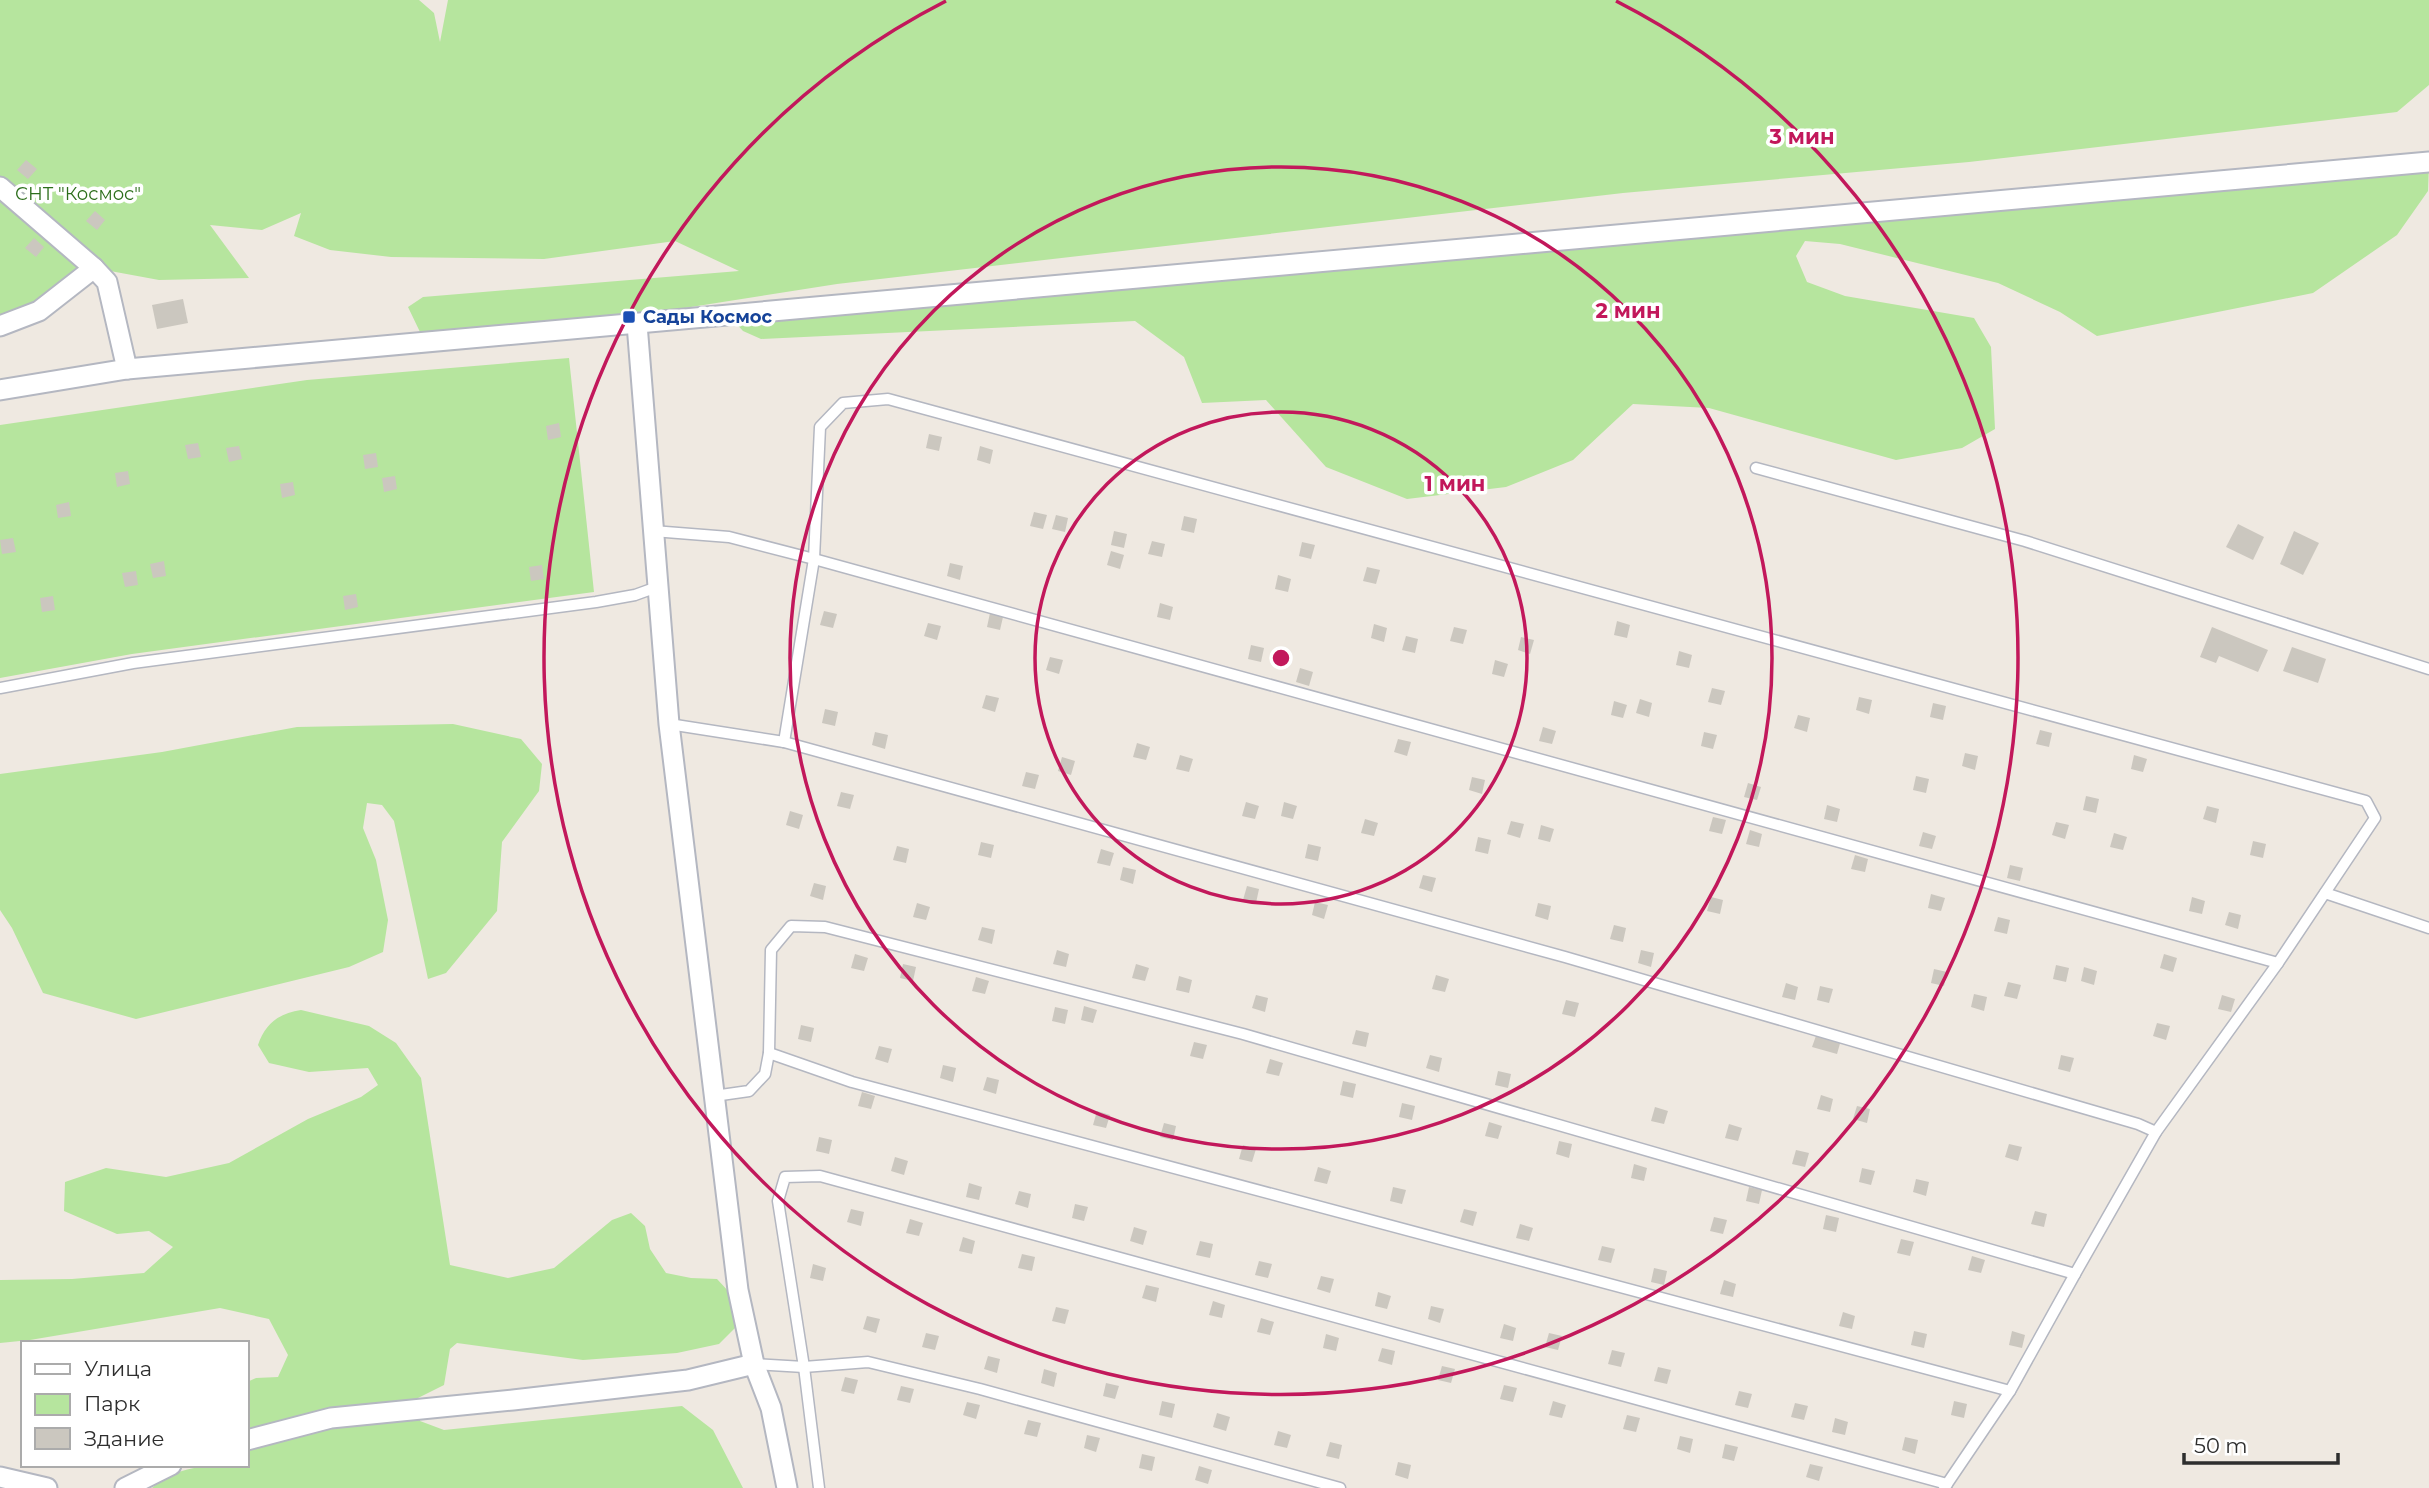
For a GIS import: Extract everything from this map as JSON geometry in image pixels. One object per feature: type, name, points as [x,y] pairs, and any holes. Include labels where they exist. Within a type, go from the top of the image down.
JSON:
[{"type":"street","points":[[0,390],[127,369],[2429,162]]},
{"type":"street","points":[[0,187],[107,282],[127,369]]},
{"type":"street","points":[[0,326],[38,311],[94,268]]},
{"type":"street","points":[[637,324],[669,723],[738,1290],[754,1364],[771,1408],[787,1488]]},
{"type":"street","points":[[248,1440],[331,1418],[675,1381],[754,1364]]},
{"type":"street","points":[[125,1488],[167,1467]]},
{"type":"street","points":[[0,1476],[47,1488]]},
{"type":"lane","points":[[784,742],[814,559],[820,427],[843,402],[888,399],[2366,801],[2375,818],[2278,963],[2156,1132],[2010,1391],[1946,1486],[820,1176],[785,1177],[778,1201],[819,1488]]},
{"type":"lane","points":[[1756,468],[2025,541],[2429,669]]},
{"type":"lane","points":[[652,531],[729,537],[814,559],[2278,963]]},
{"type":"lane","points":[[0,688],[133,663],[596,602],[635,595],[657,587]]},
{"type":"lane","points":[[669,723],[784,742],[1565,957],[2138,1124],[2156,1132]]},
{"type":"lane","points":[[2325,893],[2429,928]]},
{"type":"lane","points":[[714,1096],[749,1091],[765,1074],[769,1053],[771,950],[791,926],[825,927],[1243,1034],[2075,1274]]},
{"type":"lane","points":[[769,1053],[852,1082],[2010,1391]]},
{"type":"lane","points":[[754,1364],[803,1367],[868,1362],[979,1389],[1340,1488]]},
{"type":"green space","name":"СНТ \"Космос\"","points":[[0,0],[419,0],[434,13],[440,42],[448,0],[2429,0],[2429,85],[2397,112],[1969,162],[1623,193],[837,284],[621,318],[420,332],[408,307],[423,297],[739,271],[675,241],[544,259],[391,257],[330,250],[294,236],[301,213],[262,230],[210,225],[249,278],[159,280],[94,268],[0,326]]},
{"type":"green space","points":[[2429,163],[2428,191],[2397,235],[2313,293],[2097,336],[2060,312],[1998,283],[1840,244],[1805,241],[1796,256],[1807,282],[1845,296],[1974,318],[1991,347],[1995,429],[1962,448],[1896,460],[1709,408],[1633,404],[1573,460],[1506,487],[1407,499],[1326,467],[1266,400],[1202,403],[1184,357],[1135,321],[761,339],[743,331],[732,319]]},
{"type":"green space","points":[[569,358],[594,592],[132,654],[0,678],[0,425],[307,380]]},
{"type":"green space","points":[[453,724],[521,739],[542,764],[539,791],[502,842],[497,911],[446,973],[428,979],[394,821],[382,805],[367,803],[363,828],[376,860],[388,920],[383,952],[349,967],[136,1019],[43,993],[12,928],[0,910],[0,774],[162,752],[297,727]]},
{"type":"green space","points":[[301,1010],[369,1026],[396,1043],[421,1078],[450,1265],[508,1278],[554,1268],[612,1220],[631,1213],[645,1226],[650,1249],[666,1273],[717,1279],[730,1293],[735,1328],[719,1344],[677,1353],[583,1360],[457,1343],[450,1349],[444,1385],[418,1398],[420,1421],[444,1430],[682,1406],[713,1430],[743,1488],[152,1488],[173,1474],[185,1470],[202,1467],[248,1467],[248,1382],[256,1378],[278,1377],[288,1355],[269,1319],[220,1308],[0,1343],[0,1280],[72,1279],[144,1273],[173,1247],[149,1231],[117,1234],[64,1211],[65,1182],[106,1168],[166,1177],[229,1163],[308,1119],[361,1097],[378,1085],[368,1068],[309,1072],[269,1063],[258,1045],[269,1025],[286,1014]]},
{"type":"building","points":[[26,160],[37,169],[28,179],[17,170]]},
{"type":"building","points":[[95,211],[105,220],[97,230],[86,221]]},
{"type":"building","points":[[34,238],[44,247],[36,257],[25,248]]},
{"type":"building","points":[[183,299],[188,323],[157,329],[152,305]]},
{"type":"building","points":[[559,423],[561,437],[548,440],[546,426]]},
{"type":"building","points":[[929,434],[942,437],[939,451],[926,448]]},
{"type":"building","points":[[198,443],[201,457],[188,459],[185,445]]},
{"type":"building","points":[[239,446],[242,459],[229,462],[226,448]]},
{"type":"building","points":[[980,446],[993,450],[990,464],[977,460]]},
{"type":"building","points":[[376,453],[378,467],[365,469],[363,455]]},
{"type":"building","points":[[128,471],[130,484],[117,487],[115,473]]},
{"type":"building","points":[[395,476],[397,489],[384,492],[382,478]]},
{"type":"building","points":[[293,482],[295,495],[282,498],[280,484]]},
{"type":"building","points":[[69,502],[71,516],[58,518],[56,505]]},
{"type":"building","points":[[1034,512],[1047,515],[1043,529],[1030,526]]},
{"type":"building","points":[[1056,515],[1068,518],[1065,532],[1052,529]]},
{"type":"building","points":[[1184,516],[1197,519],[1194,533],[1181,530]]},
{"type":"building","points":[[2238,524],[2264,537],[2253,560],[2226,547]]},
{"type":"building","points":[[1114,531],[1127,534],[1124,548],[1111,545]]},
{"type":"building","points":[[2294,531],[2319,543],[2303,575],[2280,564]]},
{"type":"building","points":[[13,538],[16,552],[2,554],[0,540]]},
{"type":"building","points":[[1152,541],[1165,544],[1162,557],[1148,554]]},
{"type":"building","points":[[1302,542],[1315,545],[1311,559],[1299,556]]},
{"type":"building","points":[[1111,551],[1124,555],[1120,569],[1107,565]]},
{"type":"building","points":[[164,561],[166,576],[153,578],[150,564]]},
{"type":"building","points":[[950,563],[963,566],[960,580],[947,576]]},
{"type":"building","points":[[542,565],[544,579],[531,581],[529,567]]},
{"type":"building","points":[[1367,567],[1380,570],[1376,584],[1363,581]]},
{"type":"building","points":[[136,571],[138,585],[125,587],[122,573]]},
{"type":"building","points":[[1278,575],[1291,579],[1288,592],[1275,589]]},
{"type":"building","points":[[356,594],[358,607],[345,610],[343,596]]},
{"type":"building","points":[[53,596],[55,610],[42,612],[40,598]]},
{"type":"building","points":[[1160,603],[1173,607],[1170,620],[1157,617]]},
{"type":"building","points":[[824,611],[837,614],[833,628],[820,625]]},
{"type":"building","points":[[990,613],[1003,617],[1000,630],[987,627]]},
{"type":"building","points":[[1617,621],[1630,625],[1627,638],[1614,635]]},
{"type":"building","points":[[928,623],[941,626],[937,640],[924,636]]},
{"type":"building","points":[[1374,624],[1387,628],[1384,642],[1371,638]]},
{"type":"building","points":[[1454,627],[1467,630],[1463,644],[1450,641]]},
{"type":"building","points":[[2212,627],[2268,650],[2258,672],[2219,656],[2216,663],[2200,657]]},
{"type":"building","points":[[1406,636],[1418,639],[1415,653],[1402,650]]},
{"type":"building","points":[[1521,637],[1534,640],[1530,654],[1518,650]]},
{"type":"building","points":[[1251,645],[1264,648],[1261,662],[1248,659]]},
{"type":"building","points":[[2292,647],[2326,659],[2318,683],[2283,671]]},
{"type":"building","points":[[1679,651],[1692,655],[1689,668],[1676,665]]},
{"type":"building","points":[[1050,657],[1063,660],[1059,674],[1046,670]]},
{"type":"building","points":[[1495,660],[1508,664],[1504,677],[1492,674]]},
{"type":"building","points":[[1300,668],[1313,672],[1309,686],[1296,682]]},
{"type":"building","points":[[1712,688],[1725,691],[1721,705],[1708,702]]},
{"type":"building","points":[[986,695],[999,698],[995,712],[982,708]]},
{"type":"building","points":[[1859,697],[1872,700],[1869,714],[1856,710]]},
{"type":"building","points":[[1640,699],[1652,703],[1649,717],[1636,713]]},
{"type":"building","points":[[1614,701],[1627,705],[1623,718],[1611,715]]},
{"type":"building","points":[[1933,703],[1946,706],[1943,720],[1930,717]]},
{"type":"building","points":[[825,709],[838,712],[835,726],[822,723]]},
{"type":"building","points":[[1798,715],[1810,718],[1807,732],[1794,728]]},
{"type":"building","points":[[1543,727],[1556,731],[1552,744],[1539,741]]},
{"type":"building","points":[[2040,730],[2052,733],[2049,747],[2036,744]]},
{"type":"building","points":[[875,732],[888,735],[885,749],[872,745]]},
{"type":"building","points":[[1704,732],[1717,735],[1713,749],[1701,746]]},
{"type":"building","points":[[1398,739],[1411,742],[1407,756],[1394,752]]},
{"type":"building","points":[[1137,743],[1150,747],[1146,760],[1133,757]]},
{"type":"building","points":[[1965,753],[1978,756],[1975,770],[1962,766]]},
{"type":"building","points":[[1180,755],[1193,759],[1189,772],[1176,769]]},
{"type":"building","points":[[2134,755],[2147,759],[2143,772],[2131,769]]},
{"type":"building","points":[[1062,757],[1075,761],[1071,775],[1058,771]]},
{"type":"building","points":[[1026,772],[1039,775],[1035,789],[1022,786]]},
{"type":"building","points":[[1916,776],[1929,779],[1926,793],[1913,790]]},
{"type":"building","points":[[1472,777],[1485,780],[1482,794],[1469,790]]},
{"type":"building","points":[[1748,783],[1761,787],[1757,800],[1744,797]]},
{"type":"building","points":[[841,792],[854,795],[850,809],[837,806]]},
{"type":"building","points":[[2086,796],[2099,799],[2096,813],[2083,810]]},
{"type":"building","points":[[1246,802],[1259,806],[1255,819],[1242,816]]},
{"type":"building","points":[[1284,802],[1297,806],[1293,819],[1281,816]]},
{"type":"building","points":[[1827,805],[1840,809],[1837,822],[1824,819]]},
{"type":"building","points":[[2207,806],[2219,809],[2216,823],[2203,819]]},
{"type":"building","points":[[790,811],[803,815],[799,829],[786,825]]},
{"type":"building","points":[[1713,817],[1726,820],[1722,834],[1709,831]]},
{"type":"building","points":[[1365,819],[1378,823],[1374,836],[1361,833]]},
{"type":"building","points":[[1511,821],[1524,824],[1520,838],[1507,834]]},
{"type":"building","points":[[2056,822],[2069,825],[2065,839],[2052,835]]},
{"type":"building","points":[[1541,825],[1554,829],[1550,842],[1538,839]]},
{"type":"building","points":[[1750,830],[1762,834],[1759,847],[1746,844]]},
{"type":"building","points":[[1923,832],[1936,836],[1932,849],[1919,846]]},
{"type":"building","points":[[2114,833],[2127,837],[2123,850],[2110,847]]},
{"type":"building","points":[[1478,837],[1491,840],[1488,854],[1475,851]]},
{"type":"building","points":[[2253,841],[2266,844],[2263,858],[2250,855]]},
{"type":"building","points":[[981,842],[994,845],[991,858],[978,855]]},
{"type":"building","points":[[1308,844],[1321,847],[1318,861],[1305,858]]},
{"type":"building","points":[[897,846],[909,849],[906,863],[893,860]]},
{"type":"building","points":[[1101,849],[1114,853],[1110,866],[1097,863]]},
{"type":"building","points":[[1855,855],[1868,859],[1865,872],[1851,869]]},
{"type":"building","points":[[2010,865],[2023,868],[2020,881],[2007,878]]},
{"type":"building","points":[[1123,867],[1136,870],[1133,884],[1120,880]]},
{"type":"building","points":[[1423,875],[1436,878],[1432,892],[1419,888]]},
{"type":"building","points":[[814,883],[826,886],[823,900],[810,896]]},
{"type":"building","points":[[1247,886],[1259,889],[1256,903],[1243,900]]},
{"type":"building","points":[[1931,894],[1945,898],[1941,911],[1928,908]]},
{"type":"building","points":[[1711,897],[1723,900],[1720,914],[1707,911]]},
{"type":"building","points":[[2192,897],[2205,901],[2202,914],[2189,911]]},
{"type":"building","points":[[1315,902],[1328,905],[1324,919],[1312,915]]},
{"type":"building","points":[[917,903],[930,907],[926,920],[913,917]]},
{"type":"building","points":[[1538,903],[1551,906],[1548,920],[1535,916]]},
{"type":"building","points":[[2229,912],[2241,915],[2238,929],[2225,925]]},
{"type":"building","points":[[1998,917],[2010,920],[2007,934],[1994,931]]},
{"type":"building","points":[[1614,925],[1626,928],[1623,942],[1610,939]]},
{"type":"building","points":[[982,927],[995,930],[992,944],[978,940]]},
{"type":"building","points":[[1057,950],[1069,954],[1066,967],[1053,964]]},
{"type":"building","points":[[1641,950],[1654,953],[1651,967],[1638,963]]},
{"type":"building","points":[[855,954],[868,958],[864,971],[851,968]]},
{"type":"building","points":[[2164,954],[2177,958],[2173,972],[2160,968]]},
{"type":"building","points":[[903,964],[916,967],[913,981],[900,978]]},
{"type":"building","points":[[1136,964],[1149,968],[1145,981],[1132,978]]},
{"type":"building","points":[[2056,965],[2069,968],[2066,982],[2053,979]]},
{"type":"building","points":[[2084,967],[2097,971],[2094,985],[2081,981]]},
{"type":"building","points":[[1934,969],[1947,972],[1944,986],[1931,983]]},
{"type":"building","points":[[1436,975],[1449,979],[1445,992],[1432,989]]},
{"type":"building","points":[[1179,976],[1192,980],[1189,993],[1176,990]]},
{"type":"building","points":[[976,977],[989,981],[985,994],[972,991]]},
{"type":"building","points":[[2008,982],[2021,985],[2017,999],[2004,996]]},
{"type":"building","points":[[1786,983],[1798,987],[1795,1000],[1782,997]]},
{"type":"building","points":[[1820,986],[1833,989],[1829,1003],[1817,1000]]},
{"type":"building","points":[[1974,994],[1987,997],[1984,1011],[1971,1007]]},
{"type":"building","points":[[1256,995],[1268,998],[1265,1012],[1252,1008]]},
{"type":"building","points":[[2222,995],[2235,999],[2231,1012],[2218,1009]]},
{"type":"building","points":[[1566,1000],[1579,1003],[1575,1017],[1562,1014]]},
{"type":"building","points":[[1084,1006],[1097,1010],[1093,1023],[1081,1020]]},
{"type":"building","points":[[1055,1007],[1068,1010],[1065,1024],[1052,1021]]},
{"type":"building","points":[[2157,1023],[2170,1026],[2166,1040],[2153,1036]]},
{"type":"building","points":[[801,1025],[814,1028],[811,1042],[798,1039]]},
{"type":"building","points":[[1356,1030],[1369,1033],[1366,1047],[1352,1044]]},
{"type":"building","points":[[1817,1033],[1841,1040],[1837,1054],[1812,1047]]},
{"type":"building","points":[[1194,1042],[1207,1045],[1203,1059],[1190,1056]]},
{"type":"building","points":[[879,1046],[892,1049],[888,1063],[875,1059]]},
{"type":"building","points":[[1430,1055],[1442,1058],[1439,1072],[1426,1068]]},
{"type":"building","points":[[2061,1055],[2074,1058],[2070,1072],[2058,1069]]},
{"type":"building","points":[[1270,1059],[1283,1063],[1279,1076],[1266,1073]]},
{"type":"building","points":[[943,1065],[956,1068],[953,1082],[940,1078]]},
{"type":"building","points":[[1498,1071],[1511,1074],[1508,1088],[1495,1085]]},
{"type":"building","points":[[987,1077],[999,1080],[996,1094],[983,1090]]},
{"type":"building","points":[[1343,1081],[1356,1084],[1353,1098],[1340,1095]]},
{"type":"building","points":[[862,1092],[875,1096],[871,1109],[858,1106]]},
{"type":"building","points":[[1821,1095],[1833,1099],[1830,1112],[1817,1109]]},
{"type":"building","points":[[1402,1103],[1415,1106],[1412,1120],[1399,1117]]},
{"type":"building","points":[[1857,1106],[1870,1109],[1867,1123],[1853,1119]]},
{"type":"building","points":[[1655,1107],[1668,1111],[1664,1124],[1651,1121]]},
{"type":"building","points":[[1097,1111],[1110,1115],[1106,1128],[1093,1125]]},
{"type":"building","points":[[1489,1122],[1502,1126],[1498,1139],[1485,1136]]},
{"type":"building","points":[[1164,1123],[1176,1126],[1173,1140],[1160,1137]]},
{"type":"building","points":[[1729,1124],[1742,1128],[1738,1141],[1725,1138]]},
{"type":"building","points":[[819,1137],[832,1140],[829,1154],[816,1151]]},
{"type":"building","points":[[1559,1141],[1572,1144],[1569,1158],[1556,1154]]},
{"type":"building","points":[[2009,1144],[2022,1147],[2018,1161],[2005,1157]]},
{"type":"building","points":[[1243,1145],[1256,1149],[1252,1162],[1239,1159]]},
{"type":"building","points":[[1796,1150],[1809,1153],[1805,1167],[1792,1164]]},
{"type":"building","points":[[895,1157],[908,1161],[904,1175],[891,1171]]},
{"type":"building","points":[[1634,1164],[1647,1168],[1644,1181],[1631,1178]]},
{"type":"building","points":[[1318,1167],[1331,1171],[1327,1184],[1314,1181]]},
{"type":"building","points":[[1862,1168],[1875,1171],[1871,1185],[1859,1182]]},
{"type":"building","points":[[1916,1179],[1929,1182],[1926,1196],[1913,1192]]},
{"type":"building","points":[[969,1183],[982,1187],[979,1200],[966,1197]]},
{"type":"building","points":[[1393,1187],[1406,1190],[1402,1204],[1390,1201]]},
{"type":"building","points":[[1749,1187],[1762,1190],[1759,1204],[1746,1201]]},
{"type":"building","points":[[1019,1191],[1031,1194],[1028,1208],[1015,1204]]},
{"type":"building","points":[[1075,1204],[1088,1207],[1084,1221],[1072,1218]]},
{"type":"building","points":[[851,1209],[864,1212],[861,1226],[847,1222]]},
{"type":"building","points":[[1464,1209],[1477,1212],[1473,1226],[1460,1222]]},
{"type":"building","points":[[2035,1211],[2047,1214],[2044,1227],[2031,1224]]},
{"type":"building","points":[[1826,1215],[1839,1218],[1836,1232],[1823,1229]]},
{"type":"building","points":[[1714,1217],[1727,1220],[1723,1234],[1710,1231]]},
{"type":"building","points":[[910,1219],[923,1223],[919,1236],[906,1233]]},
{"type":"building","points":[[1520,1224],[1533,1228],[1529,1241],[1516,1238]]},
{"type":"building","points":[[1134,1227],[1147,1231],[1143,1245],[1130,1241]]},
{"type":"building","points":[[963,1237],[975,1241],[972,1254],[959,1251]]},
{"type":"building","points":[[1901,1239],[1914,1242],[1910,1256],[1897,1253]]},
{"type":"building","points":[[1200,1241],[1213,1244],[1210,1258],[1196,1255]]},
{"type":"building","points":[[1602,1246],[1615,1249],[1611,1263],[1598,1260]]},
{"type":"building","points":[[1022,1254],[1035,1257],[1032,1271],[1018,1268]]},
{"type":"building","points":[[1972,1256],[1985,1260],[1981,1273],[1968,1270]]},
{"type":"building","points":[[1259,1261],[1272,1264],[1268,1278],[1255,1275]]},
{"type":"building","points":[[813,1264],[826,1268],[823,1281],[810,1278]]},
{"type":"building","points":[[1654,1268],[1667,1271],[1664,1285],[1651,1282]]},
{"type":"building","points":[[1321,1276],[1334,1279],[1330,1293],[1317,1289]]},
{"type":"building","points":[[1724,1280],[1736,1284],[1733,1297],[1720,1294]]},
{"type":"building","points":[[1146,1285],[1159,1288],[1156,1302],[1142,1298]]},
{"type":"building","points":[[1378,1292],[1391,1296],[1387,1309],[1375,1306]]},
{"type":"building","points":[[1213,1301],[1225,1305],[1222,1318],[1209,1315]]},
{"type":"building","points":[[1431,1306],[1444,1309],[1440,1323],[1428,1319]]},
{"type":"building","points":[[1056,1307],[1069,1310],[1065,1324],[1052,1321]]},
{"type":"building","points":[[1843,1312],[1855,1316],[1852,1329],[1839,1326]]},
{"type":"building","points":[[867,1316],[880,1319],[876,1333],[863,1329]]},
{"type":"building","points":[[1261,1318],[1274,1322],[1270,1335],[1257,1332]]},
{"type":"building","points":[[1504,1324],[1516,1328],[1513,1341],[1500,1338]]},
{"type":"building","points":[[1914,1331],[1927,1334],[1924,1348],[1911,1345]]},
{"type":"building","points":[[2012,1331],[2025,1335],[2022,1348],[2009,1345]]},
{"type":"building","points":[[926,1333],[939,1336],[935,1350],[922,1347]]},
{"type":"building","points":[[1549,1333],[1562,1336],[1558,1350],[1545,1347]]},
{"type":"building","points":[[1326,1334],[1339,1338],[1336,1351],[1323,1348]]},
{"type":"building","points":[[1382,1348],[1395,1351],[1392,1365],[1378,1361]]},
{"type":"building","points":[[1612,1350],[1625,1353],[1621,1367],[1608,1364]]},
{"type":"building","points":[[988,1356],[1000,1359],[997,1373],[984,1369]]},
{"type":"building","points":[[1442,1366],[1455,1369],[1451,1383],[1438,1380]]},
{"type":"building","points":[[1658,1367],[1671,1370],[1667,1384],[1654,1381]]},
{"type":"building","points":[[1044,1369],[1057,1373],[1054,1387],[1041,1383]]},
{"type":"building","points":[[845,1377],[858,1380],[854,1394],[841,1391]]},
{"type":"building","points":[[1106,1383],[1119,1386],[1115,1399],[1103,1396]]},
{"type":"building","points":[[1504,1385],[1517,1388],[1513,1402],[1500,1399]]},
{"type":"building","points":[[901,1386],[914,1389],[910,1403],[897,1400]]},
{"type":"building","points":[[1739,1391],[1752,1394],[1748,1408],[1735,1405]]},
{"type":"building","points":[[1162,1401],[1175,1404],[1172,1418],[1159,1415]]},
{"type":"building","points":[[1553,1401],[1566,1405],[1562,1418],[1549,1415]]},
{"type":"building","points":[[1954,1401],[1967,1404],[1964,1418],[1951,1415]]},
{"type":"building","points":[[967,1402],[980,1405],[976,1419],[963,1415]]},
{"type":"building","points":[[1795,1403],[1808,1406],[1804,1420],[1791,1417]]},
{"type":"building","points":[[1217,1413],[1230,1417],[1226,1431],[1213,1427]]},
{"type":"building","points":[[1627,1415],[1640,1418],[1636,1432],[1623,1429]]},
{"type":"building","points":[[1835,1418],[1848,1422],[1845,1435],[1832,1432]]},
{"type":"building","points":[[1028,1420],[1041,1423],[1037,1437],[1024,1434]]},
{"type":"building","points":[[1278,1431],[1291,1435],[1287,1448],[1274,1445]]},
{"type":"building","points":[[1087,1435],[1100,1438],[1096,1452],[1084,1448]]},
{"type":"building","points":[[1680,1436],[1693,1439],[1690,1453],[1677,1449]]},
{"type":"building","points":[[1905,1437],[1918,1440],[1915,1454],[1902,1450]]},
{"type":"building","points":[[1330,1442],[1342,1445],[1339,1459],[1326,1456]]},
{"type":"building","points":[[1725,1444],[1738,1447],[1734,1461],[1722,1458]]},
{"type":"building","points":[[1142,1454],[1155,1457],[1152,1471],[1139,1468]]},
{"type":"building","points":[[1398,1462],[1411,1465],[1408,1479],[1395,1475]]},
{"type":"building","points":[[1810,1464],[1823,1467],[1819,1481],[1806,1477]]},
{"type":"building","points":[[1199,1466],[1212,1470],[1208,1484],[1195,1480]]},
{"type":"place","name":"Сады Космос","points":[[629,317]]}]
